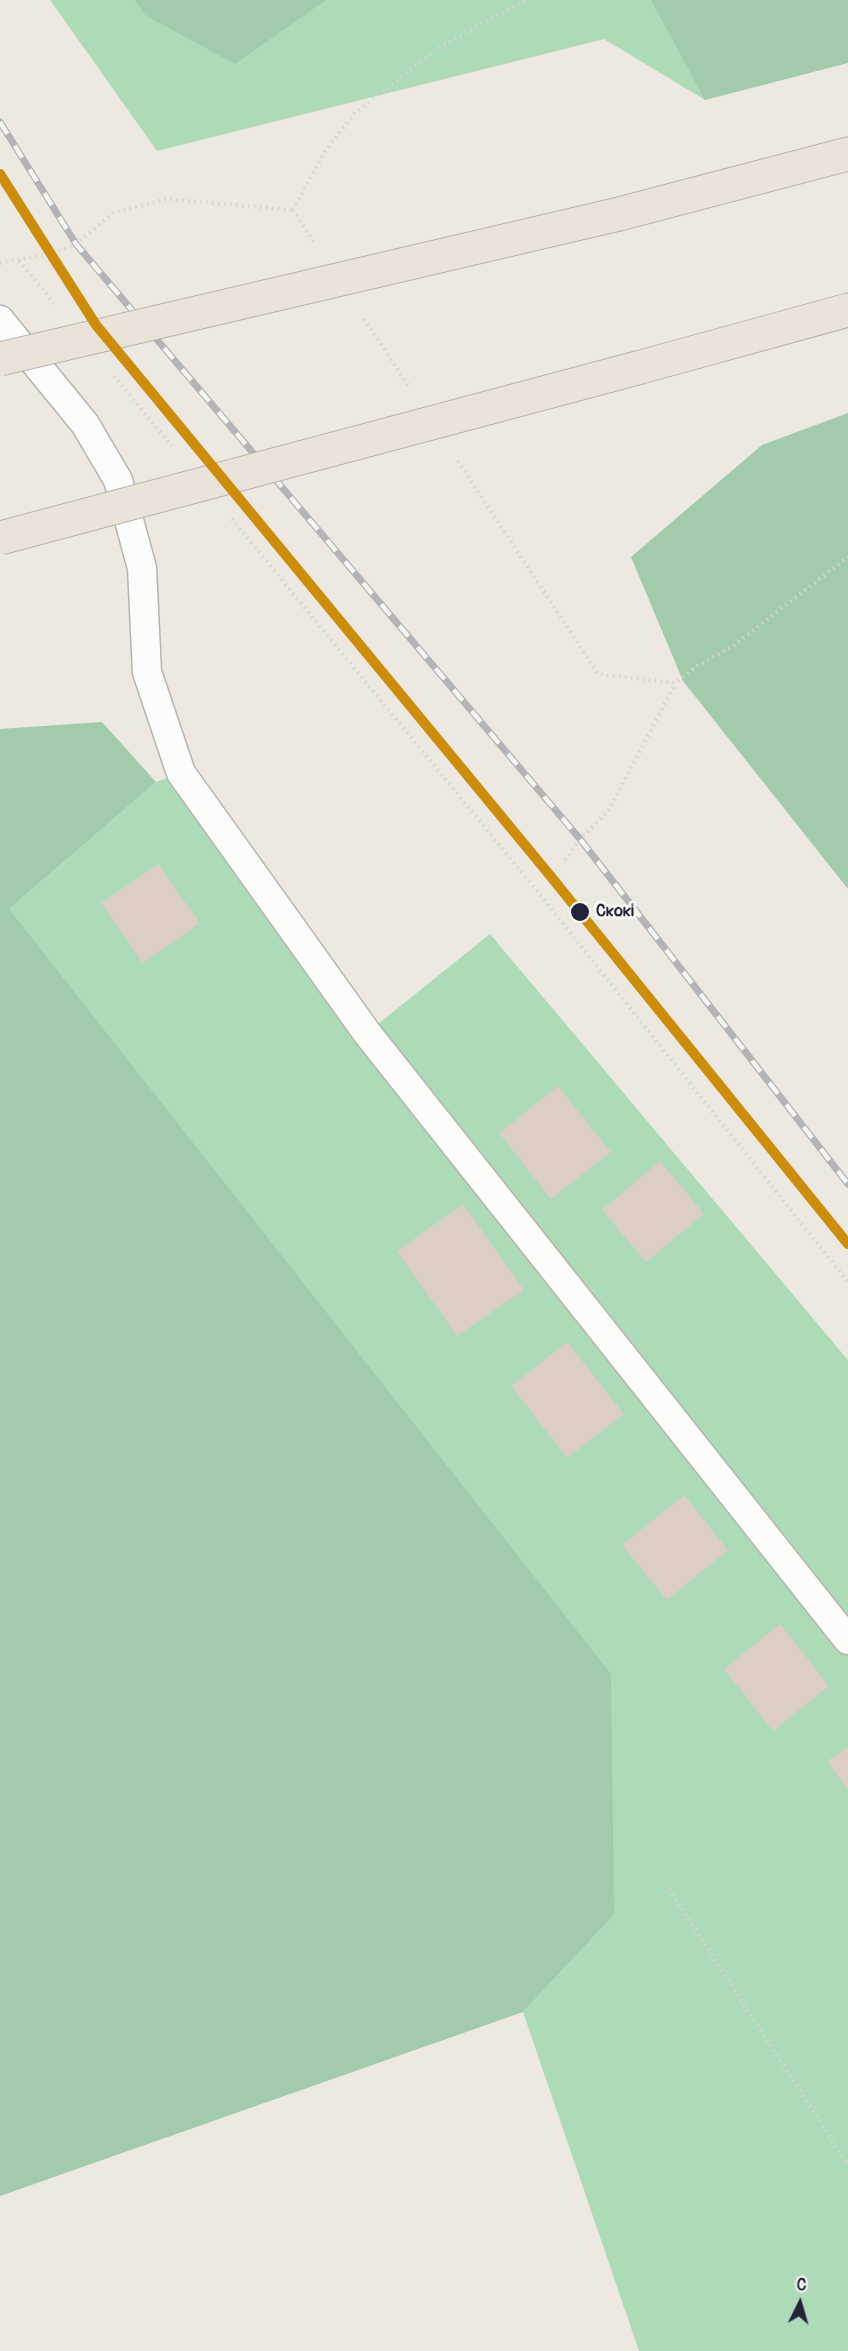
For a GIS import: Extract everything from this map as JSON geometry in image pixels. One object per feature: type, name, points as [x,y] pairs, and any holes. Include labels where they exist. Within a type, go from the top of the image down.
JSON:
[{"type":"highway","points":[[0,359],[619,214],[848,154]]},
{"type":"highway","points":[[0,538],[848,310]]},
{"type":"lane","points":[[0,320],[85,424],[118,480],[142,568],[147,672],[181,773],[367,1033],[848,1640]]},
{"type":"path","points":[[293,210],[325,151],[354,114],[437,50],[526,0]]},
{"type":"path","points":[[0,263],[50,254],[76,244],[113,213],[167,199],[293,210]]},
{"type":"path","points":[[293,210],[319,250]]},
{"type":"path","points":[[20,261],[57,307]]},
{"type":"path","points":[[358,309],[410,388]]},
{"type":"path","points":[[110,371],[178,454]]},
{"type":"path","points":[[455,457],[598,674],[675,683]]},
{"type":"path","points":[[231,518],[533,886],[848,1282]]},
{"type":"path","points":[[564,860],[580,839],[609,810],[675,683],[698,666],[733,646],[848,556]]},
{"type":"path","points":[[669,1889],[848,2164]]},
{"type":"green space","points":[[50,0],[848,0],[848,43],[705,100],[604,39],[157,151]]},
{"type":"green space","points":[[135,0],[326,0],[235,64],[145,15]]},
{"type":"green space","points":[[651,0],[848,0],[848,63],[705,100]]},
{"type":"green space","points":[[848,413],[848,889],[683,681],[631,557],[762,445]]},
{"type":"green space","points":[[102,722],[156,782],[9,909],[611,1674],[614,1915],[523,2012],[0,2196],[0,729]]},
{"type":"green space","points":[[194,768],[368,1032],[490,934],[848,1360],[848,2351],[639,2351],[523,2012],[614,1915],[9,909],[156,782]]},
{"type":"building","points":[[158,864],[200,923],[143,963],[101,903]]},
{"type":"building","points":[[558,1086],[611,1152],[551,1199],[499,1133]]},
{"type":"building","points":[[660,1161],[704,1214],[646,1262],[602,1210]]},
{"type":"building","points":[[463,1204],[524,1290],[457,1336],[397,1251]]},
{"type":"building","points":[[567,1342],[624,1414],[567,1458],[511,1386]]},
{"type":"building","points":[[684,1495],[728,1550],[667,1600],[622,1545]]},
{"type":"building","points":[[780,1624],[829,1686],[773,1731],[724,1669]]},
{"type":"building","points":[[848,1747],[848,1790],[827,1761]]},
{"type":"railway","points":[[0,122],[76,244],[580,839],[848,1184]]},
{"type":"transit line","points":[[0,174],[96,325],[548,873],[848,1244]]},
{"type":"place","name":"Скокі","points":[[580,912]]}]
